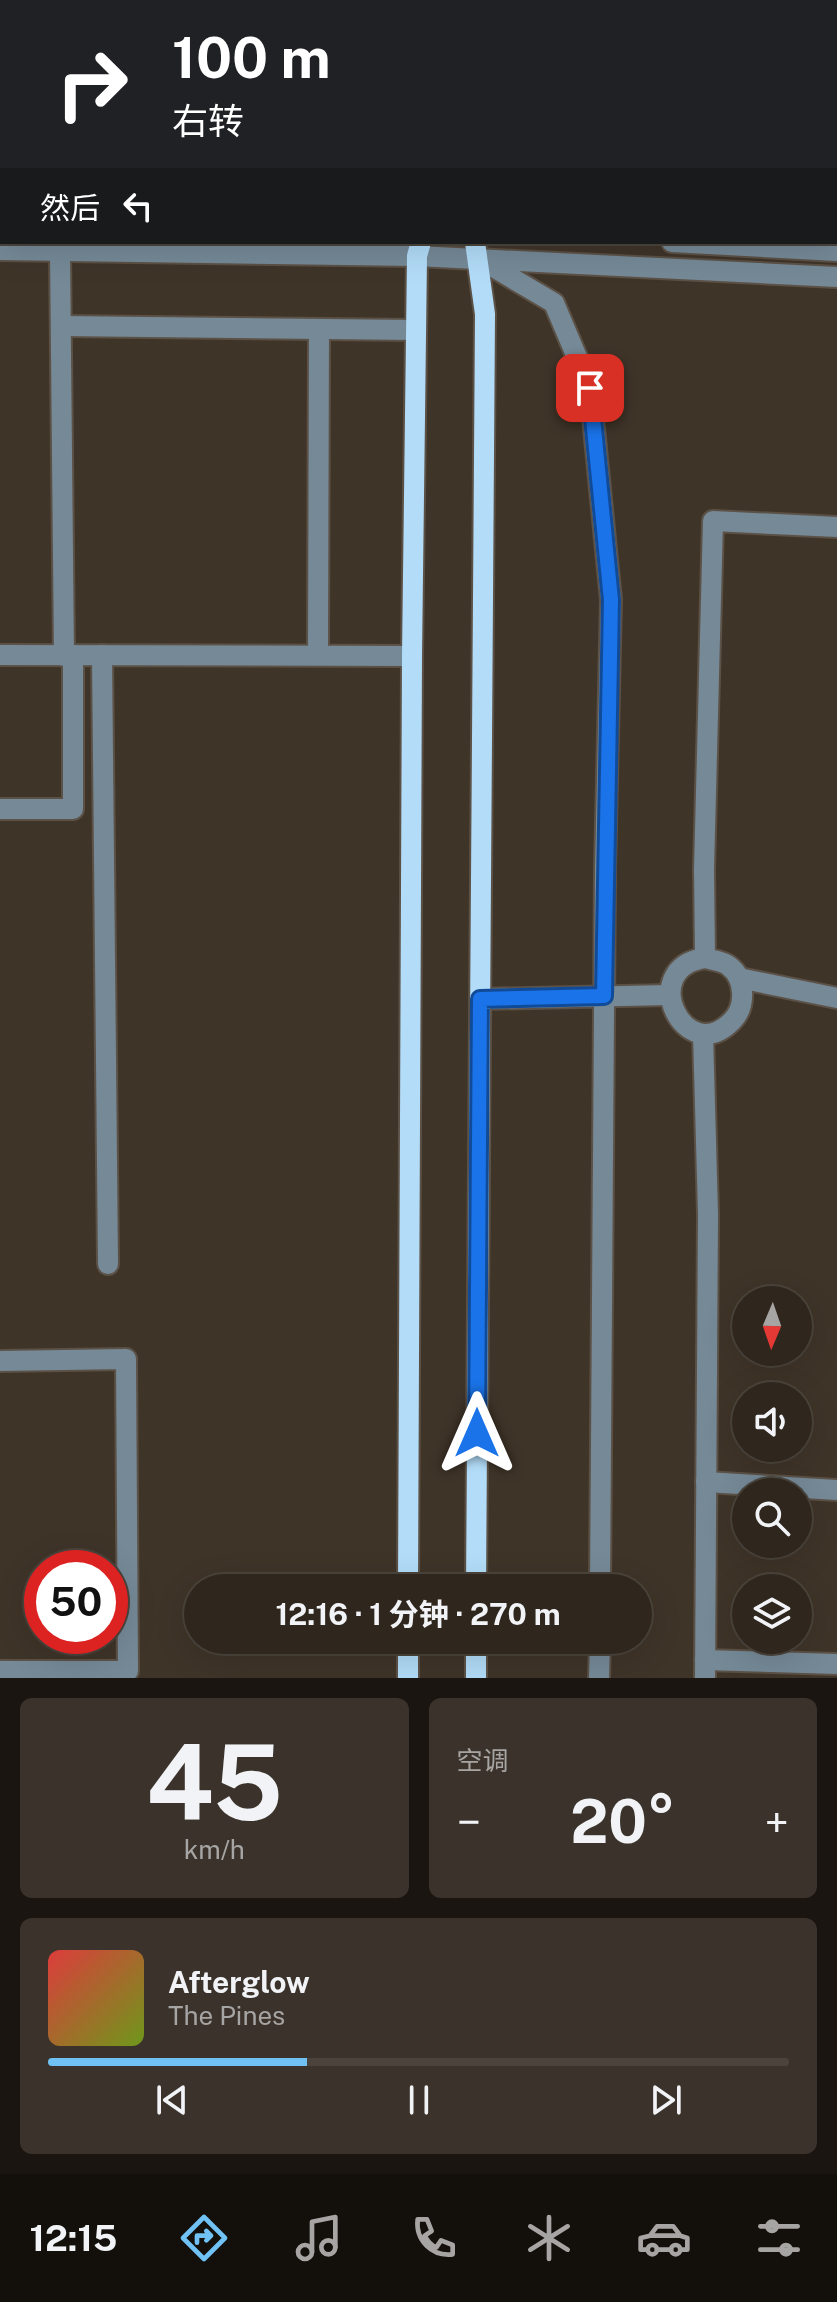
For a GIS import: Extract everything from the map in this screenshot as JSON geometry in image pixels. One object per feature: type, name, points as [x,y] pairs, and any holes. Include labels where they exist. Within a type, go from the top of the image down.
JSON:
[{"type":"main road","points":[[408,1574],[412,656],[419,249]]},
{"type":"main road","points":[[476,1574],[485,314],[477,250]]},
{"type":"main road","points":[[408,1654],[408,1678]]},
{"type":"main road","points":[[476,1654],[476,1678]]},
{"type":"street","points":[[709,244],[837,251]]},
{"type":"street","points":[[0,250],[477,250],[837,277]]},
{"type":"street","points":[[477,250],[554,303],[590,388],[611,600],[604,996],[600,1574]]},
{"type":"street","points":[[0,809],[73,809],[60,251]]},
{"type":"street","points":[[61,326],[416,330]]},
{"type":"street","points":[[318,655],[319,329]]},
{"type":"street","points":[[705,958],[704,869],[713,521],[837,527]]},
{"type":"street","points":[[0,655],[412,656]]},
{"type":"street","points":[[102,655],[108,1264]]},
{"type":"street","points":[[705,958],[729,965],[739,978],[743,997],[738,1015],[724,1029],[703,1034],[684,1028],[669,995],[673,980],[681,968],[705,958]]},
{"type":"street","points":[[739,978],[837,998]]},
{"type":"street","points":[[480,999],[669,995]]},
{"type":"street","points":[[703,1034],[708,1214],[705,1669],[837,1664]]},
{"type":"street","points":[[0,1361],[126,1359],[128,1640],[128,1671],[0,1671]]},
{"type":"street","points":[[706,1482],[837,1490]]},
{"type":"street","points":[[599,1678],[600,1654]]},
{"type":"route","points":[[477,1433],[480,999],[604,996],[611,600],[590,388]]}]
